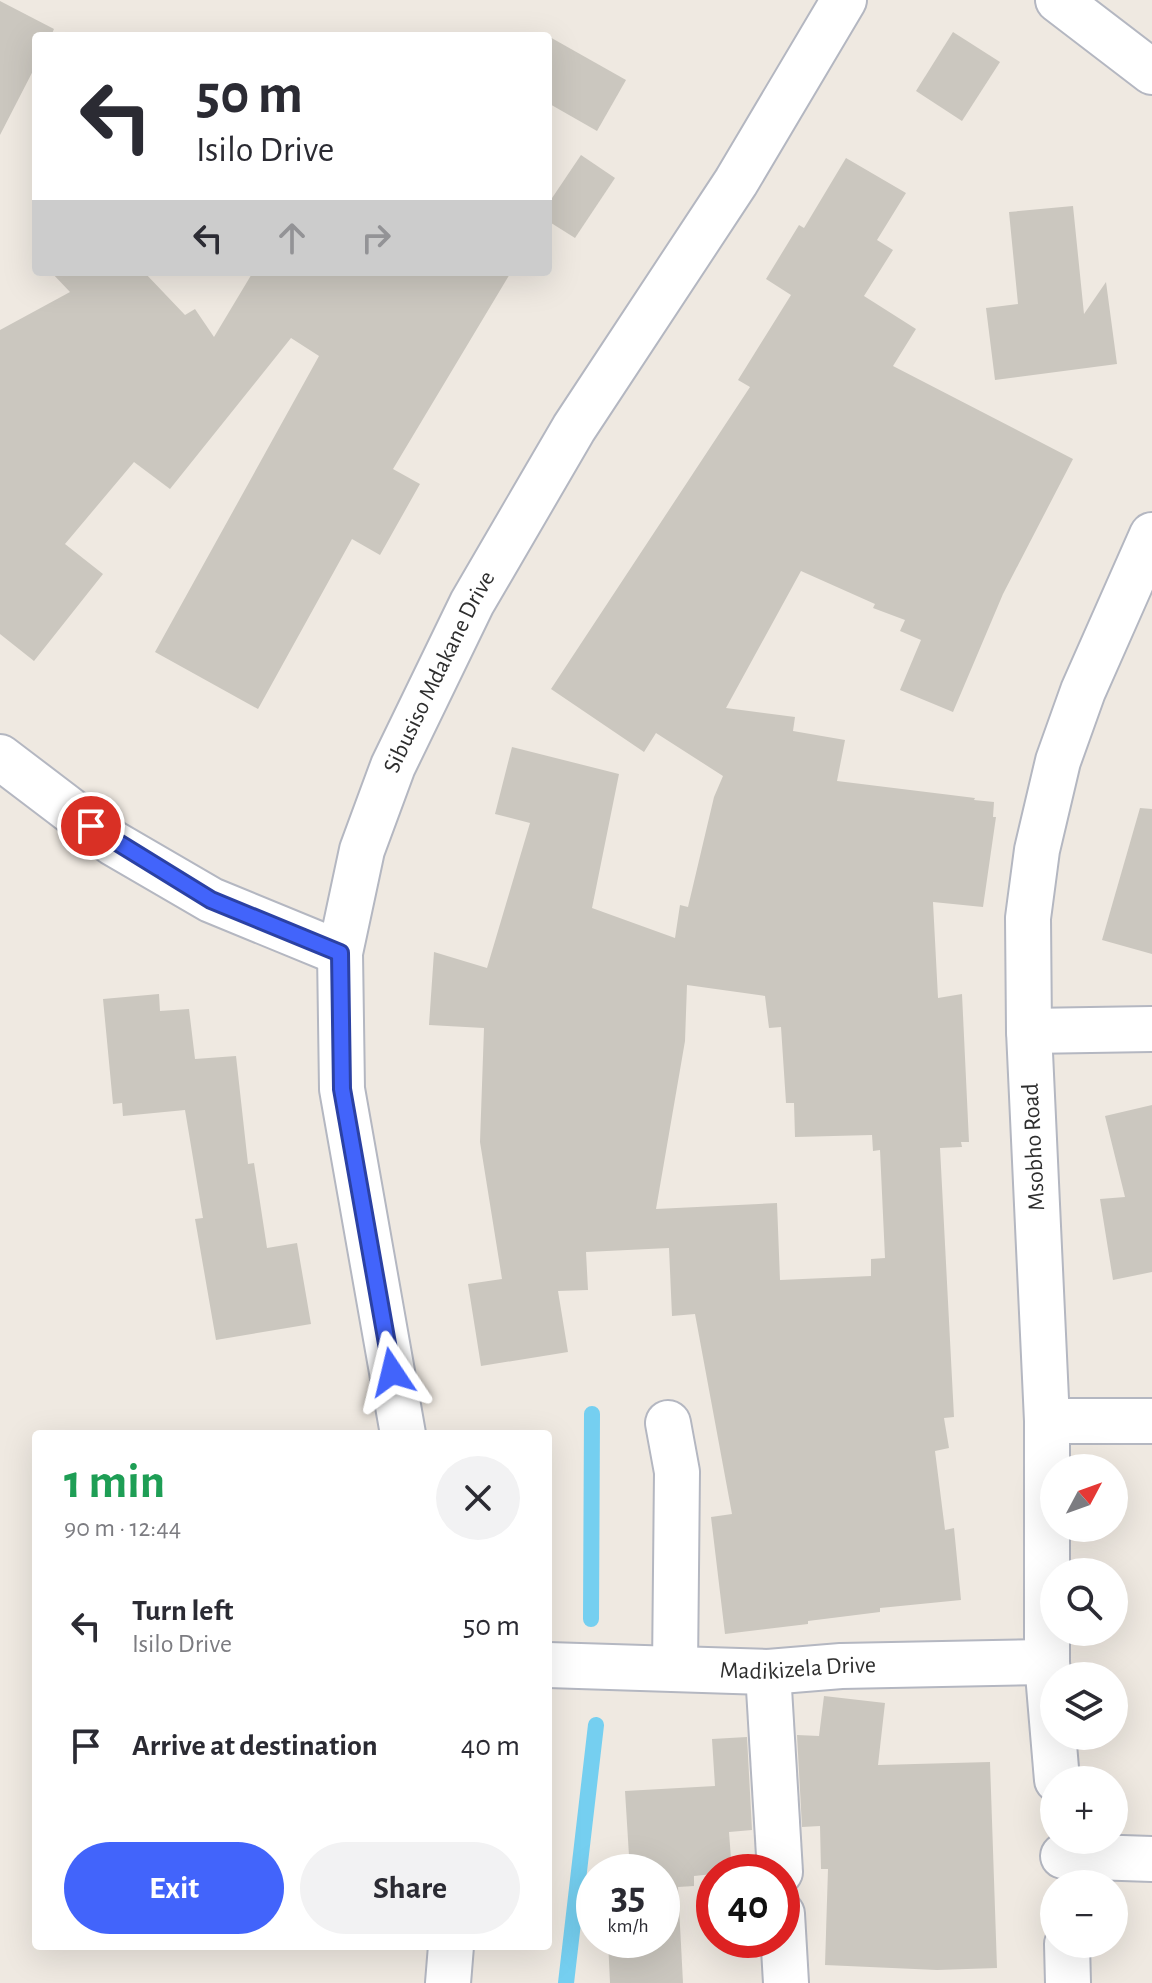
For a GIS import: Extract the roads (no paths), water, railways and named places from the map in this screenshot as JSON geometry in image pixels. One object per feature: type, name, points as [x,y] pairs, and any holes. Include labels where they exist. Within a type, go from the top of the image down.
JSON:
[{"type":"street","name":"Sibusiso Mdakane Drive","points":[[402,1430],[342,1089],[340,953],[362,850],[393,766],[472,603],[574,428],[736,182],[844,0]]},
{"type":"street","points":[[1058,0],[1152,72]]},
{"type":"street","name":"Msobho Road","points":[[1047,1662],[1047,1421],[1029,1031],[1028,918],[1037,850],[1058,761],[1083,691],[1152,535]]},
{"type":"street","points":[[0,757],[113,843],[211,900],[340,953]]},
{"type":"street","points":[[1029,1031],[1152,1029]]},
{"type":"street","points":[[1047,1421],[1152,1421]]},
{"type":"street","points":[[668,1423],[677,1472],[675,1669]]},
{"type":"street","name":"Madikizela Drive","points":[[552,1665],[768,1672],[841,1666],[1040,1662]]},
{"type":"street","points":[[768,1672],[779,1854]]},
{"type":"street","points":[[1063,1860],[1152,1859]]},
{"type":"street","points":[[448,1983],[451,1950]]},
{"type":"street","points":[[785,1958],[786,1983]]},
{"type":"street","points":[[1067,1958],[1068,1983]]},
{"type":"waterway","points":[[591,1619],[592,1414]]},
{"type":"waterway","points":[[566,1983],[596,1725]]}]
